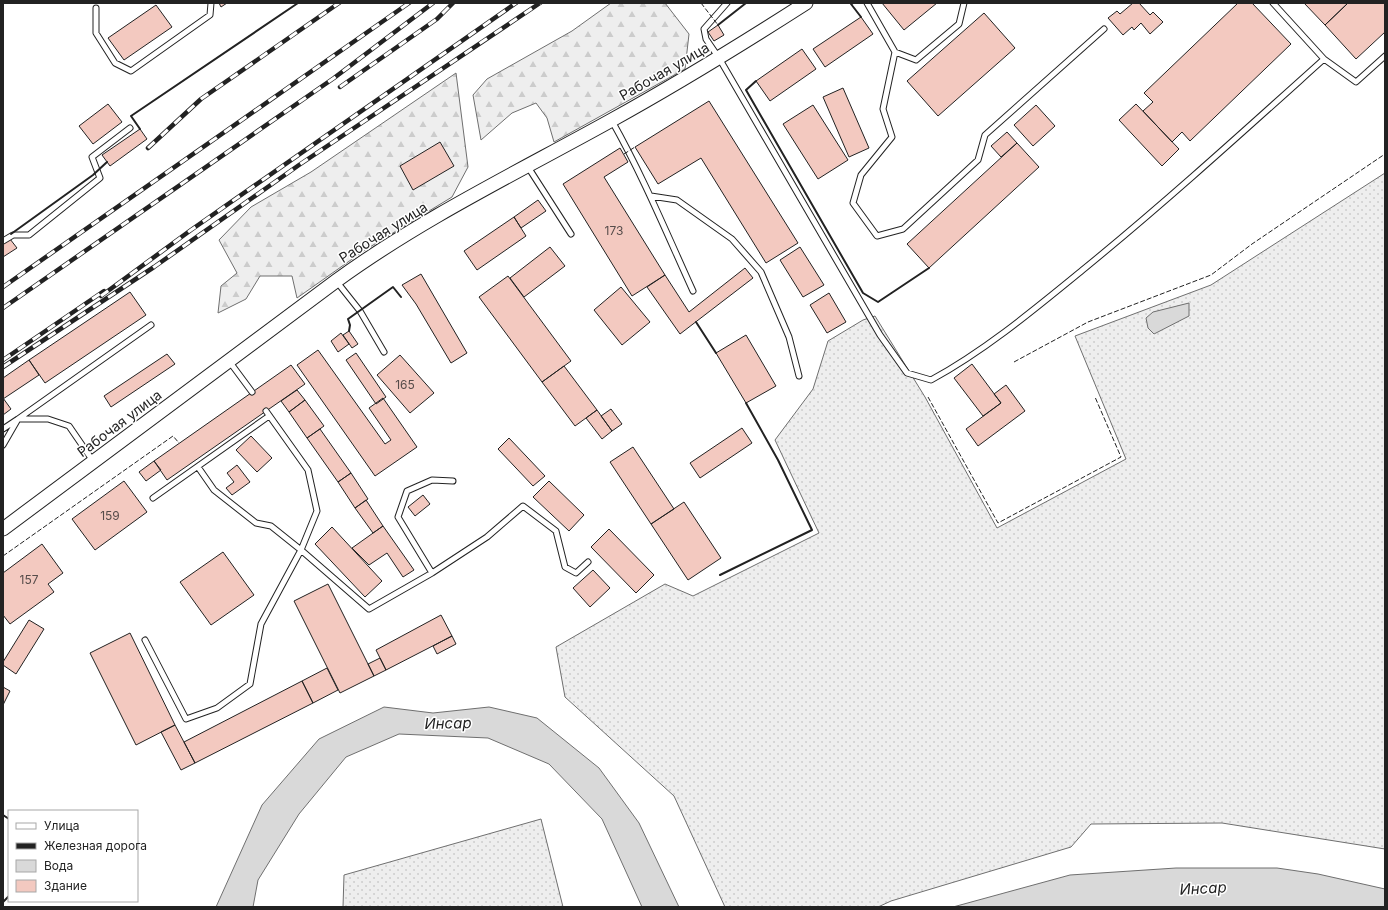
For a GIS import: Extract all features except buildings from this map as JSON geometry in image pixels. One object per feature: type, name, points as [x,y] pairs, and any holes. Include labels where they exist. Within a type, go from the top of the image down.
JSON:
[{"type":"street","name":"Рабочая улица","points":[[3,529],[229,360],[389,244],[611,121],[719,58],[806,3]]},
{"type":"lane","points":[[96,8],[96,33],[115,63],[131,71],[210,15],[211,3]]},
{"type":"lane","points":[[727,3],[704,29],[706,39],[719,58],[880,335],[907,373],[931,380],[959,365],[1059,289],[1159,207],[1324,59]]},
{"type":"lane","points":[[867,3],[895,52],[916,60],[959,24],[964,3]]},
{"type":"lane","points":[[1273,3],[1324,59],[1356,82],[1385,56]]},
{"type":"lane","points":[[895,52],[883,109],[892,137],[861,175],[852,203],[877,236],[903,228],[978,160],[986,135],[1104,29]]},
{"type":"lane","points":[[611,121],[629,151],[651,196],[693,291]]},
{"type":"lane","points":[[3,241],[13,235],[29,235],[100,178],[92,157],[130,128]]},
{"type":"lane","points":[[528,166],[571,234]]},
{"type":"lane","points":[[651,196],[677,200],[732,239],[761,272],[789,337],[799,376]]},
{"type":"lane","points":[[336,281],[360,311],[384,352]]},
{"type":"lane","points":[[3,429],[151,325]]},
{"type":"lane","points":[[229,360],[252,392]]},
{"type":"lane","points":[[145,640],[186,719],[217,708],[250,684],[261,624],[301,550],[317,511],[308,470],[268,414],[198,467],[152,498]]},
{"type":"lane","points":[[3,445],[18,419]]},
{"type":"lane","points":[[18,419],[48,419],[69,426],[94,462]]},
{"type":"lane","points":[[198,467],[214,490],[256,523],[271,526],[369,609],[432,574],[487,537],[523,506],[556,531],[566,567],[576,573],[588,562]]},
{"type":"lane","points":[[432,574],[398,517],[407,491],[432,480],[453,481]]},
{"type":"green space","points":[[611,3],[665,3],[689,34],[685,69],[554,142],[547,118],[536,103],[512,113],[481,140],[473,95],[487,79],[572,31]]},
{"type":"green space","points":[[456,73],[468,167],[452,197],[365,250],[297,298],[292,276],[260,276],[246,299],[218,313],[221,286],[237,273],[219,240],[251,207],[311,172]]},
{"type":"green space","points":[[1385,173],[1385,849],[1222,823],[1091,824],[1071,847],[891,901],[878,907],[725,907],[674,796],[565,697],[556,647],[665,584],[693,596],[819,533],[775,440],[813,389],[828,341],[863,320],[875,316],[925,397],[997,528],[1126,459],[1075,336],[1211,285]]},
{"type":"green space","points":[[541,819],[563,907],[343,907],[344,875]]},
{"type":"water","points":[[1189,303],[1189,316],[1154,334],[1148,328],[1146,318],[1153,312]]},
{"type":"water","name":"Инсар","points":[[384,707],[433,713],[489,707],[537,718],[599,768],[639,823],[679,907],[642,907],[602,819],[549,764],[488,738],[399,734],[346,757],[299,814],[258,880],[253,907],[216,907],[262,805],[319,739]]},
{"type":"water","name":"Инсар","points":[[1176,868],[1277,868],[1318,874],[1385,889],[1385,907],[953,907],[1070,875]]},
{"type":"railway","points":[[148,148],[201,99],[339,3]]},
{"type":"railway","points":[[3,287],[409,3]]},
{"type":"railway","points":[[3,308],[334,78],[433,3]]},
{"type":"railway","points":[[340,87],[437,19],[453,3]]},
{"type":"railway","points":[[101,296],[191,230],[516,3]]},
{"type":"railway","points":[[3,367],[154,267],[299,165],[540,3]]},
{"type":"railway","points":[[3,360],[104,291]]},
{"type":"fence","points":[[701,3],[718,25]]},
{"type":"fence","points":[[624,154],[635,147]]},
{"type":"fence","points":[[1014,362],[1088,322],[1211,275],[1252,244],[1385,154]]},
{"type":"fence","points":[[928,397],[998,523],[1121,457],[1095,397]]},
{"type":"fence","points":[[3,556],[173,436],[179,443]]},
{"type":"wall","points":[[140,129],[131,116],[298,3]]},
{"type":"wall","points":[[718,25],[746,3]]},
{"type":"wall","points":[[853,3],[851,4],[861,17]]},
{"type":"wall","points":[[756,81],[746,90],[863,293],[878,302],[929,268]]},
{"type":"wall","points":[[11,234],[93,175],[107,162]]},
{"type":"wall","points":[[349,331],[350,325],[348,319],[393,287],[401,297]]},
{"type":"wall","points":[[696,322],[716,353]]},
{"type":"wall","points":[[720,575],[812,530],[778,460],[746,403]]},
{"type":"wall","points":[[3,815],[8,818]]},
{"type":"wall","points":[[3,902],[8,897]]}]
